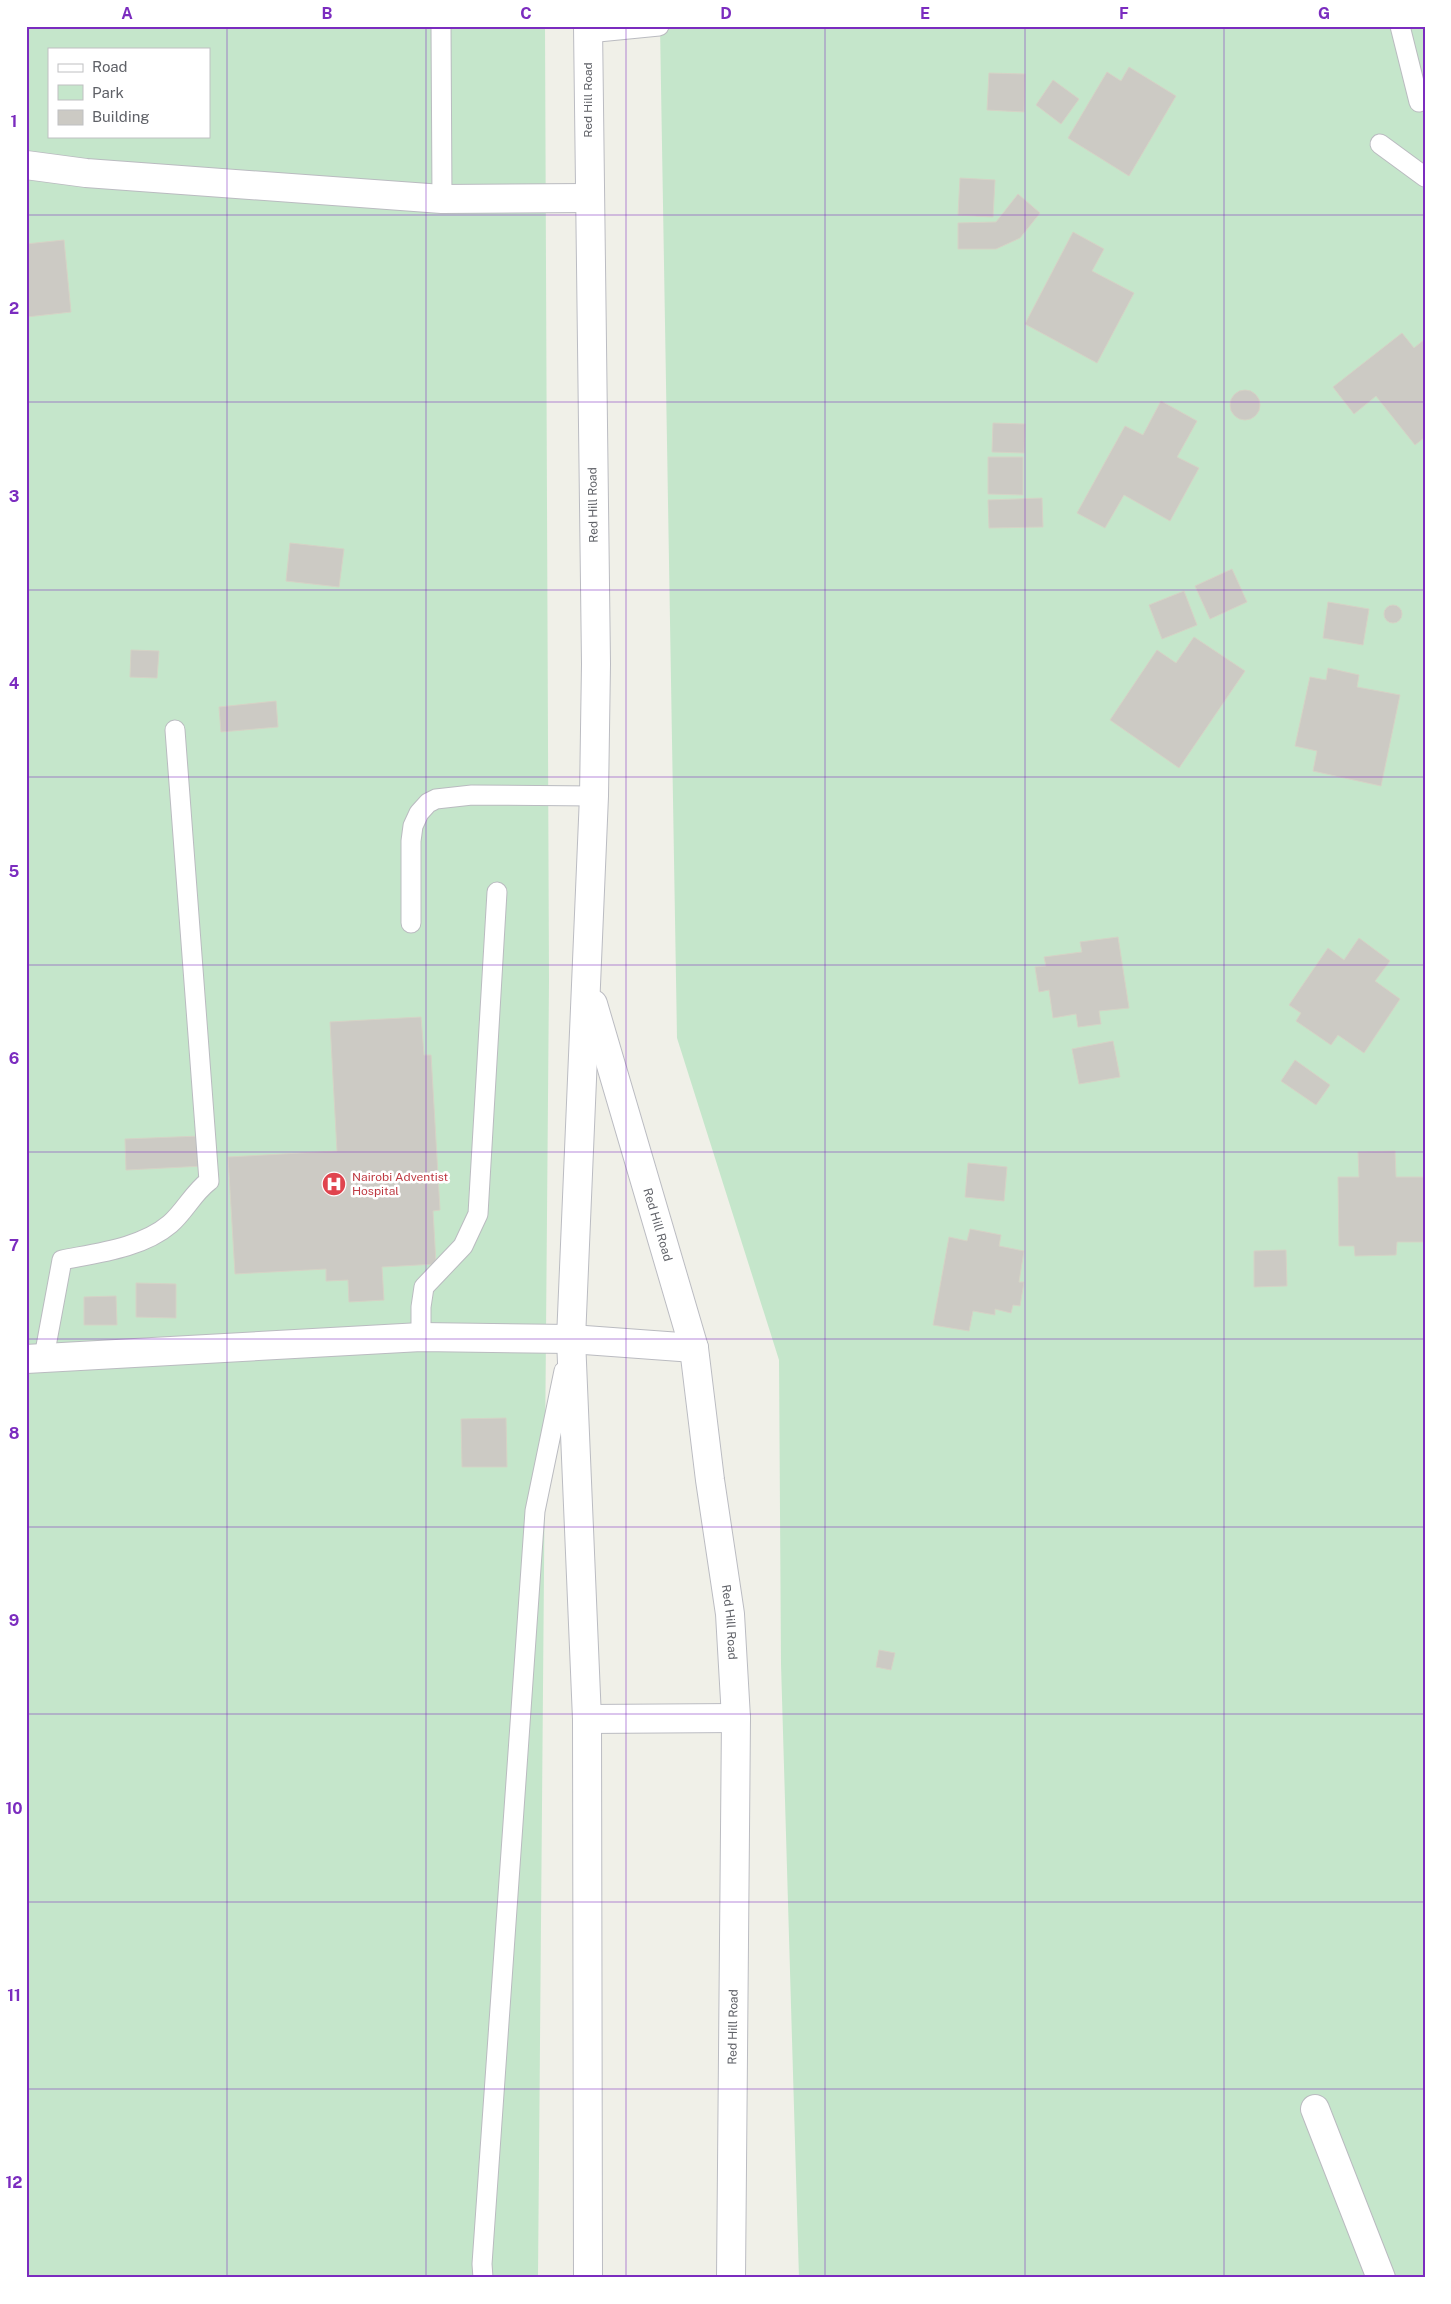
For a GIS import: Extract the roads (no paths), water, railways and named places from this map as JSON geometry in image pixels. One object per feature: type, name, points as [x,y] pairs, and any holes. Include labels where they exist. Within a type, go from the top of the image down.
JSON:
[{"type":"main road","name":"Red Hill Road","points":[[588,30],[588,198],[596,664],[594,796],[571,1339],[587,1719],[588,2278]]},
{"type":"main road","points":[[26,165],[86,174],[442,199],[588,198]]},
{"type":"main road","name":"Red Hill Road","points":[[587,984],[694,1348],[710,1480],[730,1614],[736,1718],[731,2278]]},
{"type":"main road","points":[[35,1358],[422,1337],[571,1339],[694,1348]]},
{"type":"main road","points":[[587,1719],[736,1718]]},
{"type":"main road","points":[[1315,2108],[1381,2278]]},
{"type":"lane","points":[[440,26],[442,199]]},
{"type":"lane","points":[[588,30],[658,26]]},
{"type":"lane","points":[[1400,26],[1419,102]]},
{"type":"lane","points":[[1380,144],[1425,177]]},
{"type":"lane","points":[[35,1358],[62,1260],[133,1245],[170,1224],[197,1190],[209,1181],[176,730]]},
{"type":"lane","points":[[411,923],[411,841],[416,820],[428,804],[436,799],[472,795],[594,796]]},
{"type":"lane","points":[[422,1337],[421,1307],[424,1288],[463,1246],[478,1214],[497,892]]},
{"type":"lane","points":[[483,2278],[482,2264],[536,1511],[571,1339]]},
{"type":"place","name":"Nairobi Adventist Hospital","points":[[334,1184]]}]
